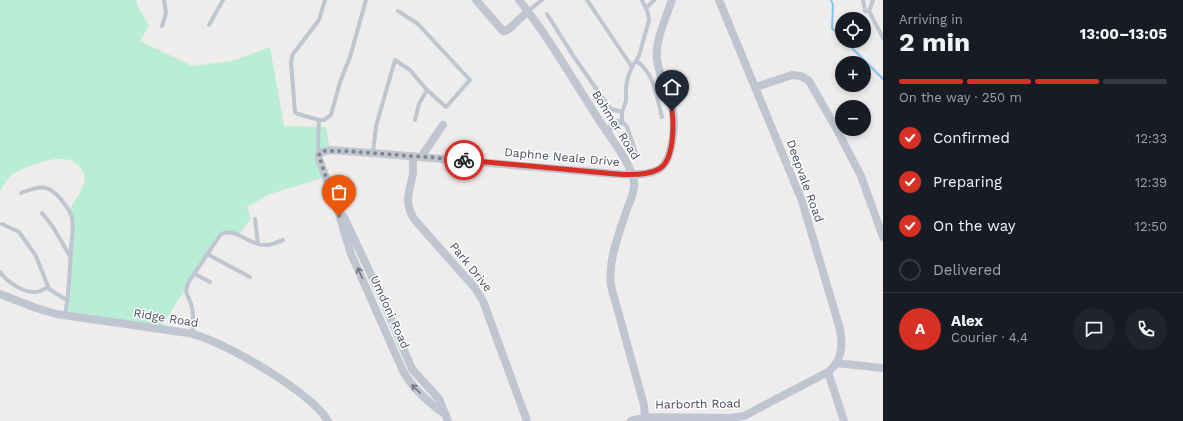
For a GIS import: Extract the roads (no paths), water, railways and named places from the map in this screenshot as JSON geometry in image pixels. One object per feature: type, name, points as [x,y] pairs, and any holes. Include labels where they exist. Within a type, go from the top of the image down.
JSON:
[{"type":"street","points":[[476,0],[505,31],[528,11]]},
{"type":"street","name":"Bohmer Road","points":[[519,0],[528,11],[606,130],[632,174],[634,183],[633,192],[615,245],[610,275],[611,286],[644,405],[645,419]]},
{"type":"street","name":"Daphne Neale Drive","points":[[320,153],[330,150],[372,152],[616,174],[632,174],[658,170],[663,166],[667,159],[672,143],[674,121],[660,78],[657,58],[660,38],[672,0]]},
{"type":"street","name":"Deepvale Road","points":[[719,0],[802,201],[840,329],[840,356],[828,372]]},
{"type":"street","points":[[756,87],[792,75],[801,76],[809,81],[861,176],[883,237]]},
{"type":"street","points":[[606,130],[620,122]]},
{"type":"street","points":[[422,157],[443,125]]},
{"type":"street","name":"Umdoni Road","points":[[320,153],[320,159],[336,204],[349,227],[378,289],[412,370],[439,399],[447,418]]},
{"type":"street","name":"Park Drive","points":[[413,156],[413,172],[407,194],[407,201],[411,213],[414,219],[475,288],[483,301],[527,421]]},
{"type":"street","name":"Ridge Road","points":[[0,294],[36,308],[65,315],[193,334],[208,339],[242,356],[285,382],[313,402],[328,421]]},
{"type":"street","points":[[836,363],[883,368]]},
{"type":"street","points":[[828,372],[844,421]]},
{"type":"street","name":"Harborth Road","points":[[631,421],[645,419],[705,419],[744,416],[828,372]]},
{"type":"street","points":[[814,379],[823,382],[833,389]]},
{"type":"lane","points":[[162,26],[166,13],[164,0]]},
{"type":"lane","points":[[209,25],[223,0]]},
{"type":"lane","points":[[325,0],[319,20],[293,54],[291,62],[295,112],[319,120],[324,120],[331,114],[340,82],[350,57],[366,0]]},
{"type":"lane","points":[[528,11],[542,0]]},
{"type":"lane","points":[[587,0],[632,66]]},
{"type":"lane","points":[[636,152],[627,127],[620,122],[626,101],[628,77],[632,66],[639,56],[649,20],[649,16],[642,0]]},
{"type":"lane","points":[[646,8],[654,0]]},
{"type":"lane","points":[[863,0],[865,11],[869,11],[883,38]]},
{"type":"lane","points":[[869,11],[872,0]]},
{"type":"lane","points":[[372,152],[376,126],[395,60],[410,70],[427,90],[446,107],[470,80],[418,24],[398,11]]},
{"type":"lane","points":[[547,14],[574,57],[607,104],[611,108],[622,112]]},
{"type":"lane","points":[[636,61],[643,66],[648,73],[662,117]]},
{"type":"lane","points":[[415,120],[419,104],[427,90]]},
{"type":"lane","points":[[319,120],[318,147],[320,153]]},
{"type":"lane","points":[[21,192],[38,187],[49,188],[70,211],[73,220],[68,301],[65,315]]},
{"type":"lane","points":[[42,213],[53,227],[71,259]]},
{"type":"lane","points":[[255,219],[258,244]]},
{"type":"lane","points":[[2,224],[19,232],[26,240],[36,256],[48,287],[55,294],[68,301]]},
{"type":"lane","points":[[193,334],[192,305],[186,294],[186,289],[221,234],[224,232],[232,232],[266,246],[283,240]]},
{"type":"lane","points":[[207,254],[250,277]]},
{"type":"lane","points":[[0,272],[6,280],[31,291],[39,291],[48,287]]},
{"type":"lane","points":[[195,274],[210,282]]},
{"type":"waterway","points":[[831,0],[833,5],[832,28],[835,31]]},
{"type":"waterway","points":[[852,48],[883,79]]}]
